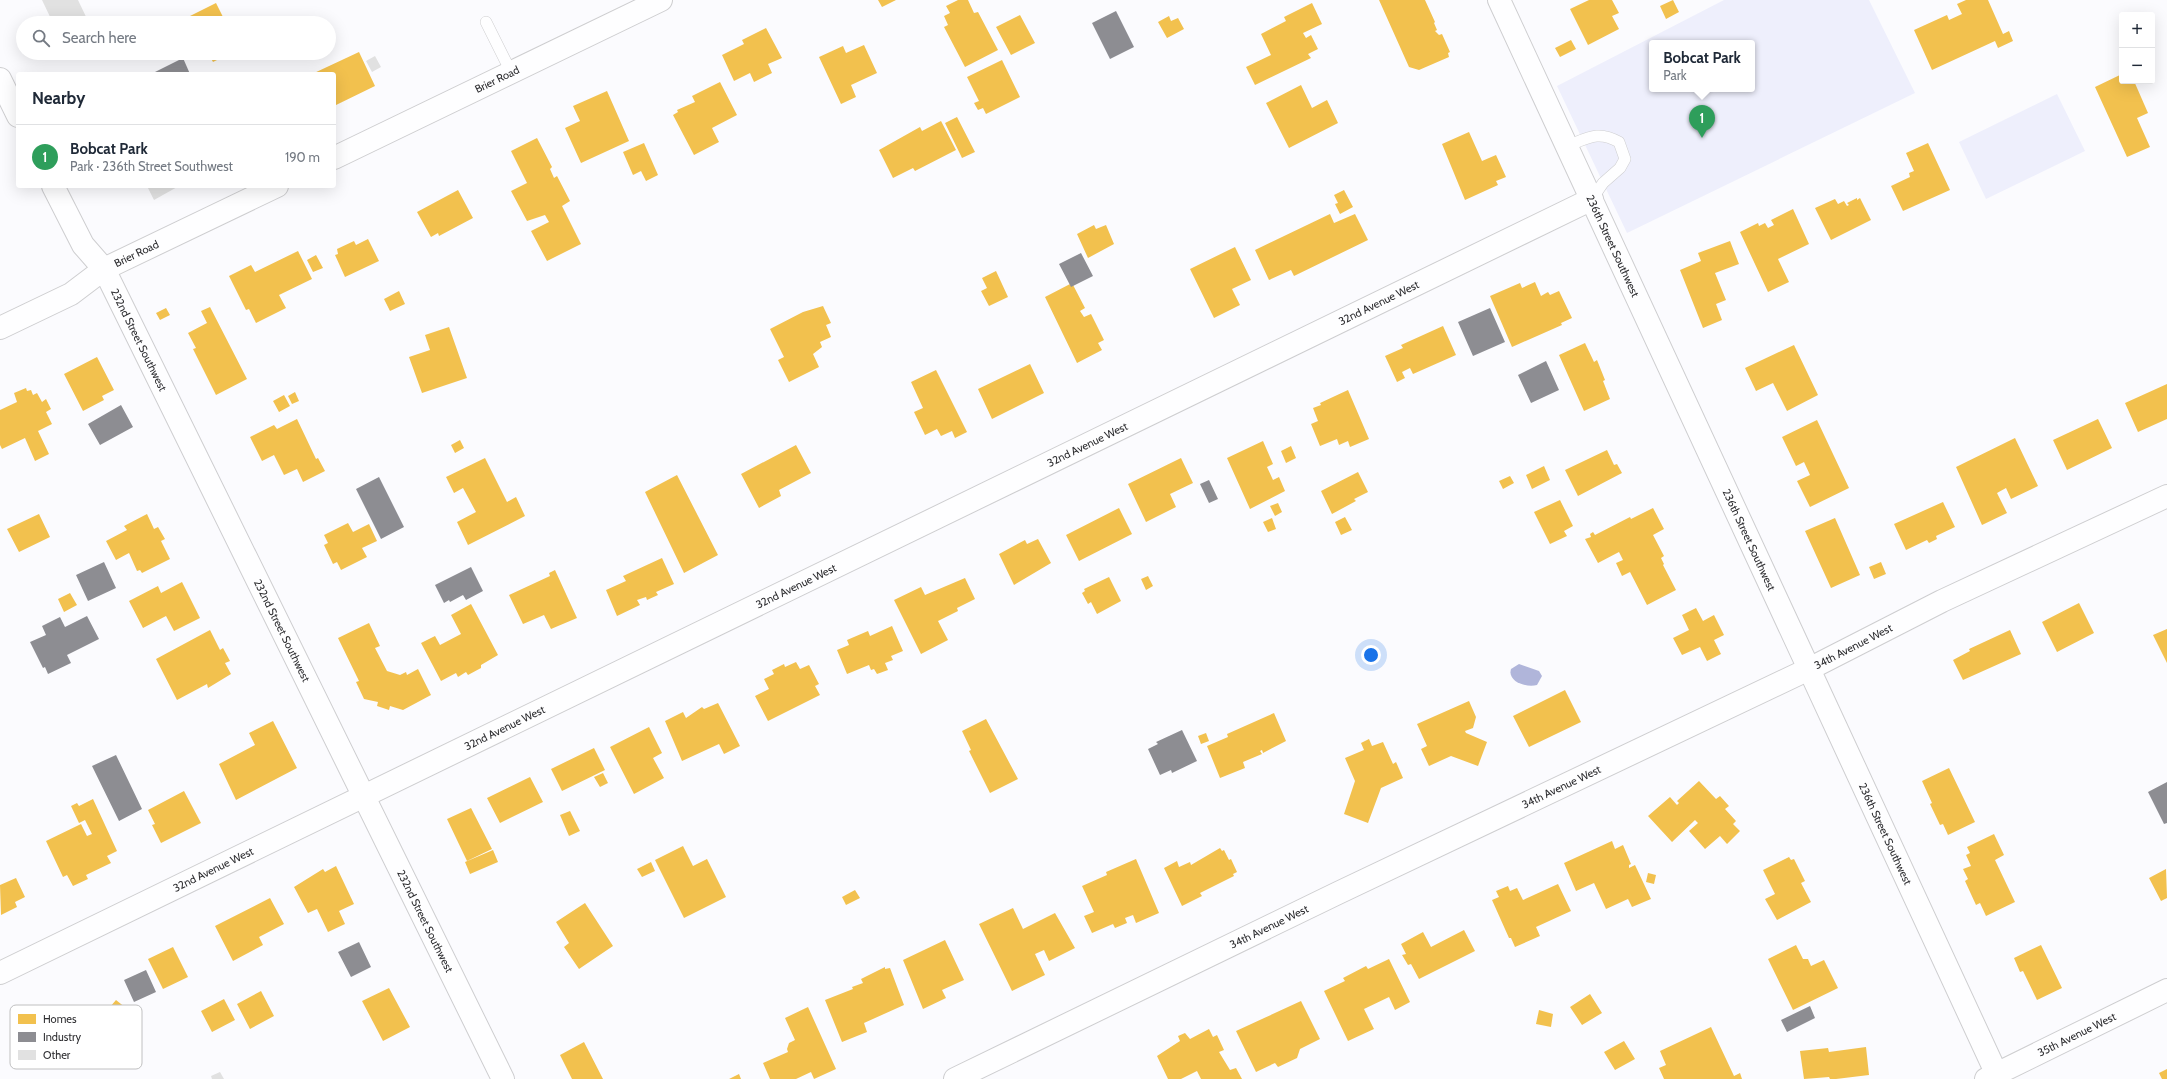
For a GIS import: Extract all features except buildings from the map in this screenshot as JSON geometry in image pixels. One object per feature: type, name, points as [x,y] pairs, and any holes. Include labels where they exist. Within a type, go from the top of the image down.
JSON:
[{"type":"street","name":"Brier Road","points":[[336,157],[661,0]]},
{"type":"street","name":"236th Street Southwest","points":[[1499,0],[1592,199],[1994,1077]]},
{"type":"street","points":[[0,79],[16,112]]},
{"type":"street","name":"232nd Street Southwest","points":[[54,188],[84,245],[104,269],[365,796],[503,1079]]},
{"type":"street","name":"Brier Road","points":[[0,328],[71,294],[104,269],[273,188]]},
{"type":"street","name":"32nd Avenue West","points":[[0,973],[1592,199]]},
{"type":"street","name":"34th Avenue West","points":[[955,1079],[1331,896],[1808,669],[1942,601],[2167,496]]},
{"type":"street","name":"35th Avenue West","points":[[1994,1077],[2167,990]]},
{"type":"lane","points":[[486,22],[511,72]]},
{"type":"lane","points":[[1567,146],[1591,137],[1607,135],[1619,142],[1625,160],[1620,168],[1603,183],[1592,199]]},
{"type":"shaded area","points":[[1724,0],[1869,0],[1915,93],[1627,233],[1557,86]]},
{"type":"shaded area","points":[[2057,94],[2085,151],[1986,199],[1959,142]]},
{"type":"water","points":[[1519,664],[1539,671],[1542,676],[1537,685],[1528,686],[1515,681],[1511,674],[1511,669]]},
{"type":"place","name":"Bobcat Park","points":[[1702,138]]}]
